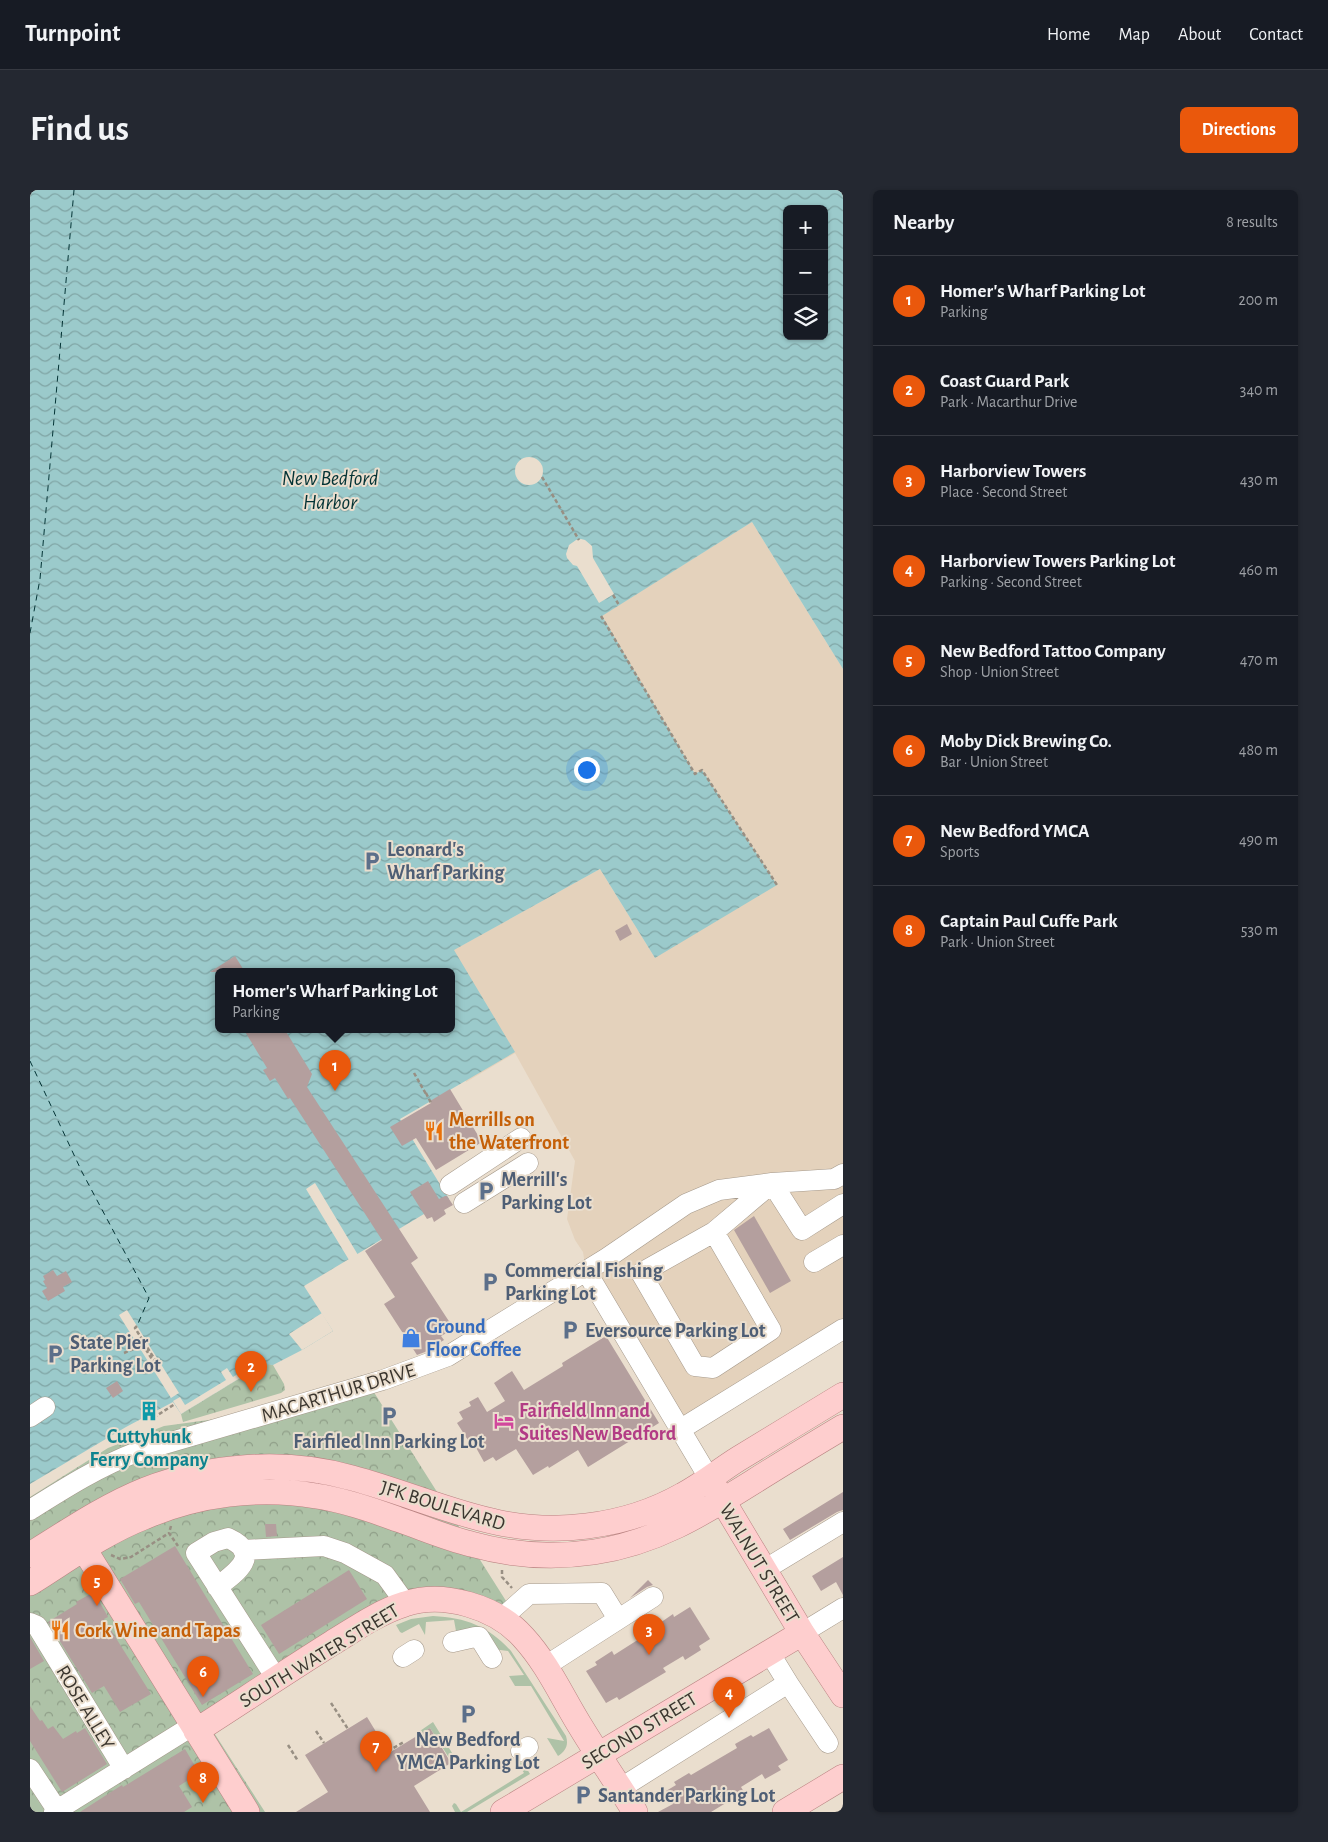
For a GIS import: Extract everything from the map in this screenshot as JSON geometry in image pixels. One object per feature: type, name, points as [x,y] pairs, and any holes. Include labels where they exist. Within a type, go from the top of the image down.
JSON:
[{"type":"main road","name":"JFK BOULEVARD","points":[[30,1583],[124,1500],[162,1484],[202,1474],[246,1468],[288,1468],[331,1473],[353,1478],[467,1516],[504,1525],[546,1529],[586,1526],[632,1516],[681,1496],[843,1395]]},
{"type":"main road","name":"JFK BOULEVARD","points":[[30,1555],[128,1524],[160,1511],[205,1498],[268,1492],[315,1495],[360,1506],[470,1544],[517,1553],[558,1555],[592,1552],[638,1542],[693,1518],[843,1427]]},
{"type":"main road","name":"WALNUT STREET","points":[[709,1478],[802,1632],[843,1695]]},
{"type":"main road","points":[[78,1539],[247,1812]]},
{"type":"main road","name":"SOUTH WATER STREET","points":[[194,1728],[372,1619],[406,1604],[429,1600],[461,1603],[477,1607],[500,1619],[523,1636],[635,1812]]},
{"type":"main road","name":"SECOND STREET","points":[[503,1812],[802,1632]]},
{"type":"main road","points":[[785,1812],[843,1777]]},
{"type":"street","points":[[450,1185],[521,1138]]},
{"type":"street","points":[[464,1204],[528,1163]]},
{"type":"street","name":"MACARTHUR DRIVE","points":[[30,1510],[115,1461],[137,1452],[375,1383],[430,1364],[469,1344],[586,1271],[686,1204],[719,1190],[772,1183],[834,1179],[843,1174]]},
{"type":"street","points":[[714,1232],[771,1330],[713,1368],[695,1366],[641,1273],[714,1232],[772,1183],[802,1230],[842,1206]]},
{"type":"street","points":[[814,1262],[843,1245]]},
{"type":"street","points":[[586,1271],[681,1430],[843,1329]]},
{"type":"street","name":"WALNUT STREET","points":[[681,1430],[709,1478]]},
{"type":"street","points":[[764,1570],[843,1522]]},
{"type":"street","points":[[217,1587],[238,1572],[242,1567],[245,1556],[239,1544],[228,1538],[187,1550],[217,1587],[276,1678]]},
{"type":"street","points":[[243,1550],[324,1546],[345,1553],[385,1575],[406,1604]]},
{"type":"street","points":[[500,1619],[528,1594],[602,1593],[618,1619]]},
{"type":"street","points":[[544,1667],[653,1597]]},
{"type":"street","points":[[802,1632],[843,1608]]},
{"type":"street","name":"ROSE ALLEY","points":[[30,1623],[36,1626],[124,1769]]},
{"type":"street","points":[[453,1642],[479,1638],[492,1658]]},
{"type":"street","points":[[769,1652],[828,1743]]},
{"type":"street","points":[[621,1788],[788,1683]]},
{"type":"street","points":[[30,1769],[56,1811],[194,1728]]},
{"type":"path","points":[[542,477],[579,540]]},
{"type":"path","points":[[613,594],[619,605]]},
{"type":"path","points":[[602,616],[695,774],[702,770],[777,885]]},
{"type":"path","points":[[414,1073],[431,1103]]},
{"type":"path","points":[[124,1353],[142,1345],[155,1364],[157,1362],[135,1328],[137,1326]]},
{"type":"path","points":[[148,1421],[175,1404]]},
{"type":"path","points":[[110,1554],[120,1559],[131,1557],[169,1533],[172,1524]]},
{"type":"path","points":[[169,1533],[187,1550]]},
{"type":"path","points":[[503,1568],[502,1577],[511,1587],[513,1594]]},
{"type":"path","points":[[331,1703],[348,1729]]},
{"type":"path","points":[[316,1731],[324,1744]]},
{"type":"path","points":[[388,1751],[404,1742]]},
{"type":"path","points":[[288,1745],[298,1761]]},
{"type":"shaded area","points":[[752,522],[843,669],[843,1329],[681,1429],[586,1271],[583,1252],[575,1240],[567,1219],[575,1161],[515,1053],[466,1082],[452,1033],[455,1033],[455,968],[449,968],[339,742],[461,946],[600,869],[655,958],[702,770],[695,774],[601,616]]},
{"type":"green space","points":[[266,1363],[273,1365],[284,1384],[285,1390],[281,1393],[183,1422],[181,1414]]},
{"type":"green space","points":[[363,1375],[527,1634],[447,1590],[202,1714],[265,1812],[30,1812],[30,1497],[108,1448],[164,1426],[223,1418],[279,1404]]},
{"type":"green space","points":[[433,1616],[467,1621],[485,1629],[511,1651],[566,1736],[567,1745],[563,1752],[558,1756],[547,1738],[564,1741],[531,1686],[515,1686],[509,1676],[524,1675],[508,1651],[492,1649],[456,1631],[454,1620],[426,1622],[425,1635],[419,1624],[402,1633],[396,1625],[411,1619]]},
{"type":"green space","points":[[433,1722],[457,1761],[453,1764],[430,1728],[419,1735],[417,1733]]},
{"type":"green space","points":[[520,1762],[524,1764],[530,1774],[467,1812],[461,1812],[524,1773],[519,1765]]},
{"type":"green space","points":[[454,1803],[456,1804],[461,1812],[455,1812],[452,1806]]},
{"type":"water","name":"New Bedford Harbor","points":[[30,190],[843,190],[843,669],[752,522],[602,616],[695,774],[702,770],[777,885],[655,958],[600,869],[454,950],[515,1052],[400,1119],[449,1199],[304,1286],[333,1331],[273,1365],[263,1364],[181,1414],[173,1402],[126,1427],[30,1484]]},
{"type":"pier","points":[[529,457],[539,461],[543,471],[539,481],[529,485],[519,481],[515,471],[519,461]]},
{"type":"pier","points":[[581,539],[592,546],[593,558],[614,594],[599,603],[577,566],[573,565],[567,558],[566,554],[569,545]]},
{"type":"pier","points":[[315,1183],[358,1255],[349,1260],[306,1189]]},
{"type":"pier","points":[[127,1310],[179,1393],[171,1398],[119,1315]]},
{"type":"pier","points":[[322,1313],[333,1331],[302,1350],[289,1334]]},
{"type":"pier","points":[[255,1352],[263,1364],[181,1414],[173,1401],[180,1397],[185,1405],[226,1380],[221,1372],[227,1368],[233,1377],[255,1363],[251,1355]]},
{"type":"building","points":[[627,924],[632,934],[620,941],[615,931]]},
{"type":"building","points":[[235,956],[242,968],[216,968]]},
{"type":"building","points":[[246,1033],[287,1033],[312,1074],[307,1087],[418,1258],[411,1263],[454,1329],[441,1336],[444,1340],[425,1352],[417,1355],[384,1304],[395,1297],[365,1251],[382,1240],[290,1098],[288,1099],[275,1078],[270,1081],[263,1070],[267,1068]]},
{"type":"building","name":"Merrills on the Waterfront","points":[[450,1089],[482,1142],[436,1170],[416,1138],[402,1146],[390,1127],[431,1103],[430,1101]]},
{"type":"building","points":[[428,1181],[439,1199],[447,1196],[453,1205],[444,1210],[446,1214],[434,1222],[432,1217],[427,1219],[410,1192]]},
{"type":"building","points":[[754,1216],[791,1281],[770,1293],[734,1230]]},
{"type":"building","points":[[53,1270],[57,1276],[66,1271],[72,1282],[63,1287],[65,1291],[48,1301],[42,1291],[47,1288],[43,1281],[45,1280],[43,1276]]},
{"type":"building","points":[[606,1336],[659,1423],[588,1467],[578,1450],[549,1468],[548,1466],[533,1475],[516,1449],[496,1461],[493,1457],[484,1462],[474,1444],[471,1445],[457,1423],[463,1419],[459,1412],[471,1406],[469,1402],[478,1397],[487,1412],[505,1401],[494,1383],[512,1371],[524,1390],[563,1366],[562,1363]]},
{"type":"building","points":[[117,1381],[123,1391],[113,1398],[106,1388]]},
{"type":"building","points":[[843,1492],[843,1510],[790,1540],[783,1529]]},
{"type":"building","points":[[265,1524],[276,1524],[277,1536],[266,1537]]},
{"type":"building","points":[[175,1546],[253,1674],[202,1705],[139,1602],[135,1604],[120,1579]]},
{"type":"building","points":[[843,1557],[843,1595],[836,1582],[821,1591],[812,1576]]},
{"type":"building","points":[[349,1570],[367,1599],[279,1654],[261,1625]]},
{"type":"building","points":[[648,1580],[653,1585],[630,1598]]},
{"type":"building","points":[[94,1592],[108,1617],[104,1619],[151,1694],[120,1712],[104,1686],[92,1693],[48,1622]]},
{"type":"building","points":[[690,1607],[710,1639],[699,1646],[701,1650],[685,1660],[683,1656],[663,1668],[666,1672],[619,1700],[617,1697],[606,1703],[586,1671],[597,1665],[595,1662],[612,1651],[614,1655],[658,1627],[657,1625],[673,1614],[674,1617]]},
{"type":"building","points":[[30,1637],[44,1661],[30,1669]]},
{"type":"building","points":[[30,1706],[48,1729],[53,1726],[63,1739],[85,1728],[107,1764],[62,1792],[30,1741]]},
{"type":"building","points":[[367,1717],[389,1753],[430,1728],[451,1763],[414,1786],[430,1812],[296,1812],[328,1792],[305,1755]]},
{"type":"building","points":[[769,1728],[788,1760],[778,1766],[781,1770],[765,1779],[762,1774],[741,1787],[744,1792],[711,1812],[658,1812],[673,1804],[666,1791],[676,1785],[674,1782],[689,1773],[691,1775],[737,1748],[735,1744]]},
{"type":"building","points":[[185,1749],[199,1773],[179,1786],[192,1807],[184,1812],[80,1812],[122,1785],[123,1787]]},
{"type":"ferry route","points":[[30,633],[40,579],[74,190]]},
{"type":"ferry route","points":[[30,1061],[82,1172],[149,1298],[137,1326]]},
{"type":"place","name":"Leonard's Wharf Parking","points":[[372,861]]},
{"type":"place","name":"Homer's Wharf Parking Lot","points":[[335,1091]]},
{"type":"place","name":"Merrills on the Waterfront","points":[[434,1131]]},
{"type":"place","name":"Merrill's Parking Lot","points":[[486,1191]]},
{"type":"place","name":"Commercial Fishing Parking Lot","points":[[490,1282]]},
{"type":"place","name":"Eversource Parking Lot","points":[[570,1330]]},
{"type":"place","name":"Ground Floor Coffee","points":[[411,1338]]},
{"type":"place","name":"State Pier Parking Lot","points":[[55,1354]]},
{"type":"place","name":"Coast Guard Park","points":[[251,1392]]},
{"type":"place","name":"Cuttyhunk Ferry Company","points":[[149,1411]]},
{"type":"place","name":"Fairfiled Inn Parking Lot","points":[[389,1416]]},
{"type":"place","name":"Fairfield Inn and Suites New Bedford","points":[[504,1421]]},
{"type":"place","name":"New Bedford Tattoo Company","points":[[97,1606]]},
{"type":"place","name":"Cork Wine and Tapas","points":[[60,1630]]},
{"type":"place","name":"Harborview Towers","points":[[649,1655]]},
{"type":"place","name":"Moby Dick Brewing Co.","points":[[203,1697]]},
{"type":"place","name":"New Bedford YMCA Parking Lot","points":[[468,1714]]},
{"type":"place","name":"Harborview Towers Parking Lot","points":[[729,1718]]},
{"type":"place","name":"New Bedford YMCA","points":[[376,1772]]},
{"type":"place","name":"Santander Parking Lot","points":[[583,1795]]},
{"type":"place","name":"Captain Paul Cuffe Park","points":[[203,1803]]}]
